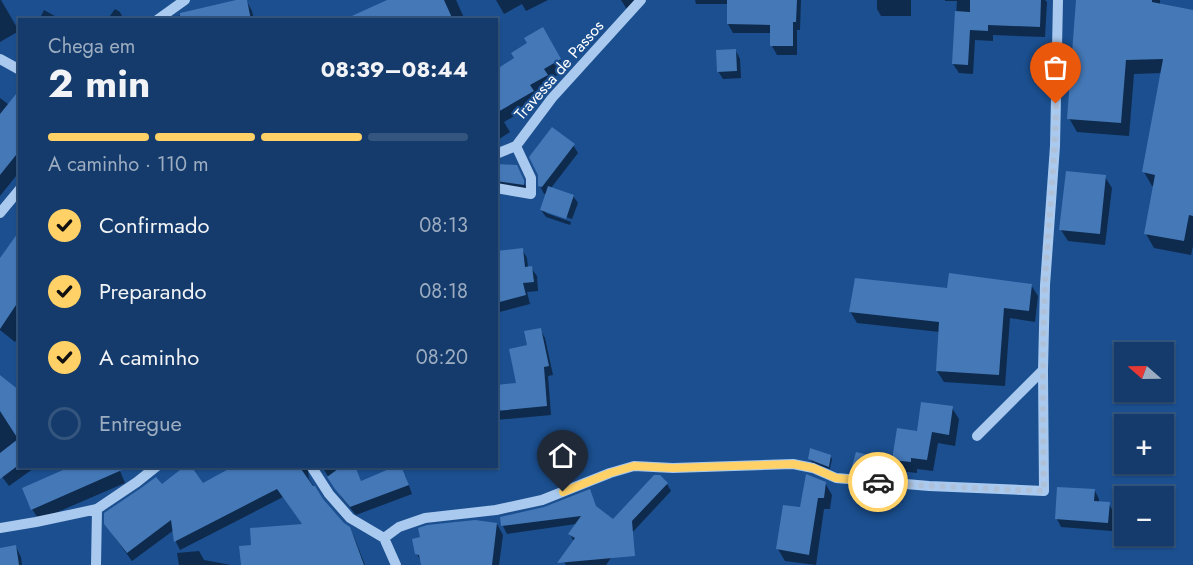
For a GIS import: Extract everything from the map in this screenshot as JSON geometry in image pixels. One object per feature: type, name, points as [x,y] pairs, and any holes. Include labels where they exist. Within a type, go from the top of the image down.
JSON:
[{"type":"street","points":[[160,18],[185,0]]},
{"type":"street","name":"Travessa de Passos","points":[[498,153],[516,146],[552,98],[642,0]]},
{"type":"street","points":[[384,538],[399,527],[425,518],[496,510],[542,500],[634,466],[673,468],[793,464],[813,468],[836,478],[929,486],[1044,491],[1045,285],[1055,146],[1058,0]]},
{"type":"street","points":[[0,59],[18,69]]},
{"type":"street","points":[[498,188],[531,194],[531,178],[516,146]]},
{"type":"street","points":[[0,213],[18,191]]},
{"type":"street","points":[[977,436],[1043,370]]},
{"type":"street","points":[[0,528],[96,508],[154,468]]},
{"type":"street","points":[[312,468],[329,494],[351,518],[384,538],[396,565]]},
{"type":"street","points":[[96,508],[96,565]]},
{"type":"building","points":[[236,0],[247,0],[251,18],[180,18],[180,13]]},
{"type":"building","points":[[387,0],[444,0],[452,18],[347,18]]},
{"type":"building","points":[[727,0],[797,0],[796,22],[793,22],[793,46],[770,46],[770,25],[727,24]]},
{"type":"building","points":[[970,0],[1041,0],[1040,27],[988,25],[988,31],[970,30],[968,65],[952,64],[955,11],[970,12]]},
{"type":"building","points":[[1076,0],[1152,0],[1152,2],[1193,10],[1193,216],[1189,215],[1184,241],[1144,234],[1155,175],[1142,172],[1163,59],[1126,60],[1121,123],[1067,119]]},
{"type":"building","points":[[543,27],[561,59],[544,69],[548,75],[530,85],[534,91],[498,112],[498,68],[514,58],[511,53],[527,43],[524,38]]},
{"type":"building","points":[[736,49],[737,71],[717,72],[716,50]]},
{"type":"building","points":[[18,92],[18,152],[0,175],[0,114]]},
{"type":"building","points":[[552,127],[575,144],[542,187],[538,186],[538,175],[529,157]]},
{"type":"building","points":[[498,164],[517,165],[524,185],[498,181]]},
{"type":"building","points":[[1066,171],[1106,175],[1100,234],[1059,230]]},
{"type":"building","points":[[548,186],[574,195],[566,219],[540,210]]},
{"type":"building","points":[[18,233],[18,302],[0,329],[0,258]]},
{"type":"building","points":[[523,248],[525,267],[532,266],[534,282],[523,283],[526,295],[498,302],[498,251]]},
{"type":"building","points":[[949,273],[1032,284],[1029,311],[1004,308],[999,375],[936,371],[939,322],[849,312],[855,278],[947,288]]},
{"type":"building","points":[[541,328],[549,366],[544,367],[547,406],[498,411],[498,385],[516,383],[509,349],[527,345],[524,331]]},
{"type":"building","points":[[0,375],[18,389],[18,439],[0,411]]},
{"type":"building","points":[[921,402],[953,406],[949,435],[932,432],[927,460],[911,458],[911,462],[892,460],[897,428],[917,431]]},
{"type":"building","points":[[18,439],[18,466],[0,479],[0,453]]},
{"type":"building","points":[[810,448],[831,455],[829,467],[808,459]]},
{"type":"building","points":[[856,452],[895,461],[892,475],[860,473],[851,470]]},
{"type":"building","points":[[67,468],[126,468],[31,510],[22,488]]},
{"type":"building","points":[[182,468],[192,468],[203,483],[230,468],[300,468],[323,499],[350,527],[364,565],[241,565],[239,546],[251,545],[250,528],[302,524],[277,489],[174,542],[171,520],[127,553],[104,524],[104,513],[156,477],[162,484]]},
{"type":"building","points":[[339,468],[356,468],[361,481],[391,468],[402,468],[409,485],[350,507],[327,477]]},
{"type":"building","points":[[806,474],[826,482],[824,498],[818,498],[809,555],[776,549],[783,505],[800,507]]},
{"type":"building","points":[[654,475],[660,475],[668,483],[632,521],[635,556],[557,563],[575,538],[568,534],[581,516],[501,526],[500,517],[544,507],[590,489],[596,506],[613,519]]},
{"type":"building","points":[[1057,487],[1095,489],[1094,501],[1110,502],[1108,523],[1055,519]]},
{"type":"building","points":[[475,520],[497,523],[492,565],[421,565],[419,555],[415,554],[412,539],[420,537],[418,528]]},
{"type":"building","points":[[16,545],[19,565],[0,565],[0,548]]},
{"type":"way so far","points":[[878,482],[1044,491],[1045,285],[1056,104]]},
{"type":"route","points":[[563,492],[634,466],[673,468],[793,464],[813,468],[836,478],[878,482]]}]
